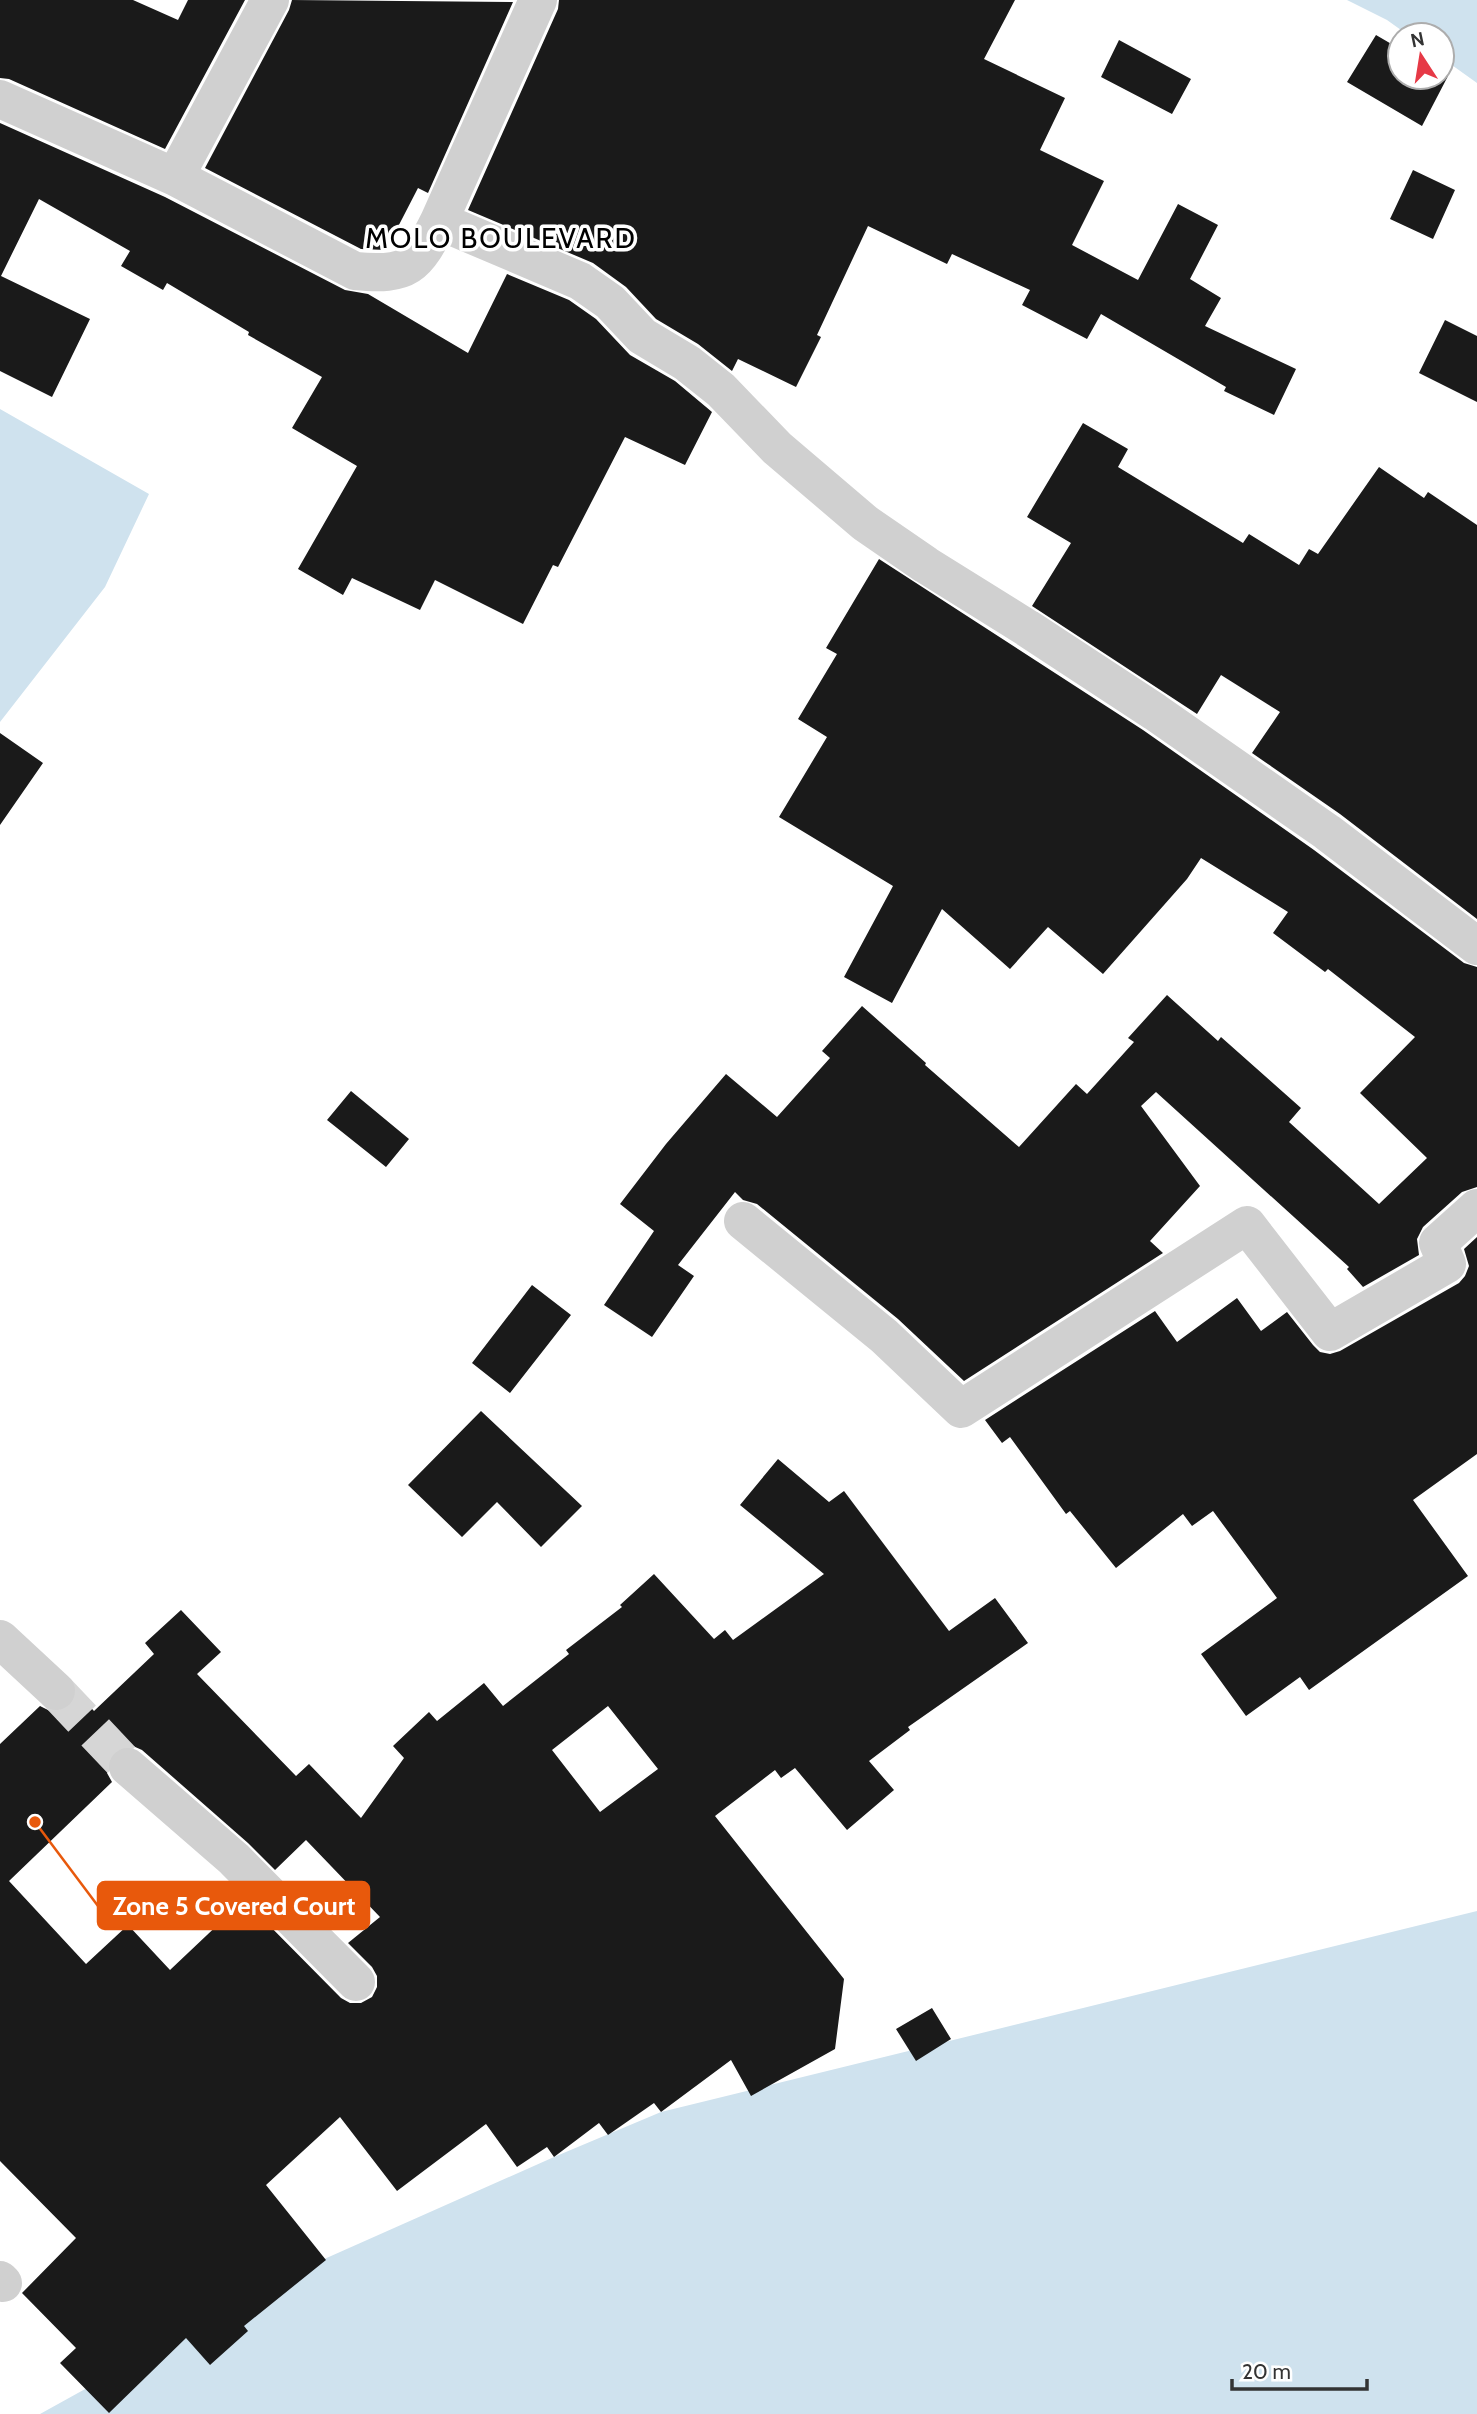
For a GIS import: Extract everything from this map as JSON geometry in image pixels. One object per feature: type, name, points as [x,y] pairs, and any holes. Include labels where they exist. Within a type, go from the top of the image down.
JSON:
[{"type":"street","points":[[175,177],[270,0]]},
{"type":"street","points":[[0,99],[175,177],[355,271],[380,273],[406,268],[422,254],[538,0]]},
{"type":"street","points":[[439,221],[580,281],[610,302],[642,336],[687,363],[721,390],[777,448],[865,523],[1154,712],[1326,832],[1477,946]]},
{"type":"street","points":[[743,1221],[884,1336],[961,1409],[1247,1224],[1330,1332],[1447,1264],[1438,1243],[1477,1208]]},
{"type":"street","points":[[0,1639],[56,1691]]},
{"type":"street","points":[[128,1767],[234,1859],[356,1982]]},
{"type":"water","points":[[1347,0],[1477,0],[1477,83],[1456,68],[1456,21],[1387,20]]},
{"type":"water","points":[[0,409],[149,494],[105,587],[0,722]]},
{"type":"water","points":[[1477,1911],[1477,2414],[40,2414],[304,2268],[661,2112]]},
{"type":"building","points":[[0,0],[133,0],[178,20],[188,0],[245,0],[165,149],[9,79],[0,78]]},
{"type":"building","points":[[292,0],[513,2],[428,193],[418,188],[386,250],[361,249],[205,168]]},
{"type":"building","points":[[559,0],[1015,0],[984,59],[1065,98],[1040,150],[1104,181],[1072,245],[1138,280],[1178,204],[1218,225],[1190,279],[1221,298],[1205,326],[1296,369],[1274,415],[1224,391],[1226,387],[1101,314],[1087,339],[1022,305],[1030,290],[952,254],[947,264],[868,226],[817,335],[821,337],[796,387],[738,359],[732,371],[698,344],[656,319],[626,287],[593,263],[468,210],[558,9]]},
{"type":"building","points":[[1376,35],[1386,41],[1386,91],[1440,91],[1422,126],[1347,82]]},
{"type":"building","points":[[1119,40],[1191,79],[1172,114],[1101,77]]},
{"type":"building","points":[[0,123],[165,197],[345,290],[368,294],[468,353],[507,274],[569,300],[596,319],[630,355],[675,381],[712,412],[685,465],[625,437],[558,567],[553,565],[523,624],[435,580],[420,610],[352,578],[343,595],[298,569],[357,466],[292,428],[322,377],[248,335],[249,332],[167,283],[163,290],[121,266],[130,251],[39,199],[1,276],[90,319],[52,397],[0,371]]},
{"type":"building","points":[[1413,170],[1455,190],[1433,239],[1390,219]]},
{"type":"building","points":[[1445,320],[1477,336],[1477,402],[1419,373]]},
{"type":"building","points":[[1083,423],[1128,449],[1118,467],[1243,543],[1249,534],[1299,565],[1309,549],[1318,554],[1379,467],[1424,498],[1428,492],[1477,525],[1477,919],[1340,814],[1252,753],[1280,712],[1221,675],[1197,714],[1032,606],[1071,543],[1027,517]]},
{"type":"building","points":[[879,559],[1143,730],[1314,850],[1464,963],[1477,967],[1477,1187],[1462,1192],[1423,1227],[1417,1239],[1419,1255],[1363,1287],[1347,1269],[1349,1267],[1156,1092],[1141,1106],[1200,1186],[1150,1241],[1163,1253],[964,1381],[898,1319],[757,1204],[743,1200],[735,1192],[678,1265],[694,1276],[652,1337],[604,1305],[654,1231],[620,1204],[666,1144],[726,1074],[777,1117],[830,1058],[822,1051],[862,1006],[1019,1147],[1076,1084],[1087,1094],[1134,1042],[1128,1038],[1167,995],[1218,1041],[1221,1037],[1301,1108],[1289,1122],[1379,1204],[1427,1158],[1360,1093],[1415,1037],[1328,969],[1325,972],[1273,933],[1288,912],[1201,858],[1187,879],[1103,974],[1048,927],[1010,969],[942,909],[892,1003],[844,977],[893,886],[779,817],[827,737],[798,719],[837,654],[826,648]]},
{"type":"building","points":[[0,733],[43,763],[0,825]]},
{"type":"building","points":[[351,1091],[409,1139],[386,1167],[327,1120]]},
{"type":"building","points":[[1477,1237],[1477,1454],[1413,1500],[1468,1576],[1309,1690],[1300,1677],[1246,1716],[1201,1654],[1277,1598],[1213,1511],[1192,1526],[1183,1514],[1116,1568],[1070,1511],[1066,1514],[1010,1437],[1002,1443],[985,1420],[1155,1311],[1177,1342],[1237,1298],[1261,1331],[1287,1312],[1320,1352],[1330,1354],[1340,1351],[1459,1283],[1469,1266],[1464,1249]]},
{"type":"building","points":[[532,1285],[571,1315],[510,1393],[472,1363]]},
{"type":"building","points":[[481,1411],[582,1506],[541,1547],[497,1502],[462,1537],[408,1485]]},
{"type":"building","points":[[778,1459],[829,1502],[844,1491],[949,1631],[995,1598],[1028,1643],[908,1727],[910,1730],[869,1761],[894,1790],[847,1830],[795,1768],[781,1778],[775,1770],[715,1816],[844,1979],[835,2049],[751,2096],[731,2060],[661,2112],[654,2103],[608,2135],[599,2123],[554,2157],[547,2147],[517,2167],[486,2124],[397,2191],[340,2117],[266,2185],[326,2260],[244,2326],[248,2331],[210,2365],[186,2338],[109,2413],[60,2363],[76,2348],[22,2293],[76,2238],[0,2161],[0,1744],[40,1706],[52,1712],[63,1712],[72,1705],[77,1693],[94,1711],[154,1654],[145,1643],[181,1610],[221,1652],[197,1674],[296,1776],[309,1764],[361,1818],[404,1758],[393,1746],[429,1712],[437,1721],[484,1683],[503,1706],[569,1654],[566,1650],[622,1607],[620,1605],[654,1574],[714,1639],[725,1630],[733,1640],[824,1574],[740,1505]],"holes":[[[608,1706],[658,1769],[600,1812],[552,1750]],[[122,1746],[133,1746],[142,1750],[275,1870],[306,1840],[380,1917],[348,1943],[372,1967],[377,1976],[377,1987],[372,1997],[361,2003],[350,2003],[341,1998],[244,1900],[170,1970],[128,1925],[86,1964],[9,1881],[112,1782],[107,1773],[107,1762],[112,1752]]]},
{"type":"building","points":[[932,2008],[951,2039],[916,2061],[896,2029]]},
{"type":"tunnel","points":[[56,1691],[128,1767]]},
{"type":"place","name":"Zone 5 Covered Court","points":[[35,1822]]},
{"type":"district","name":"MOLO BOULEVARD","points":[[501,238]]}]
